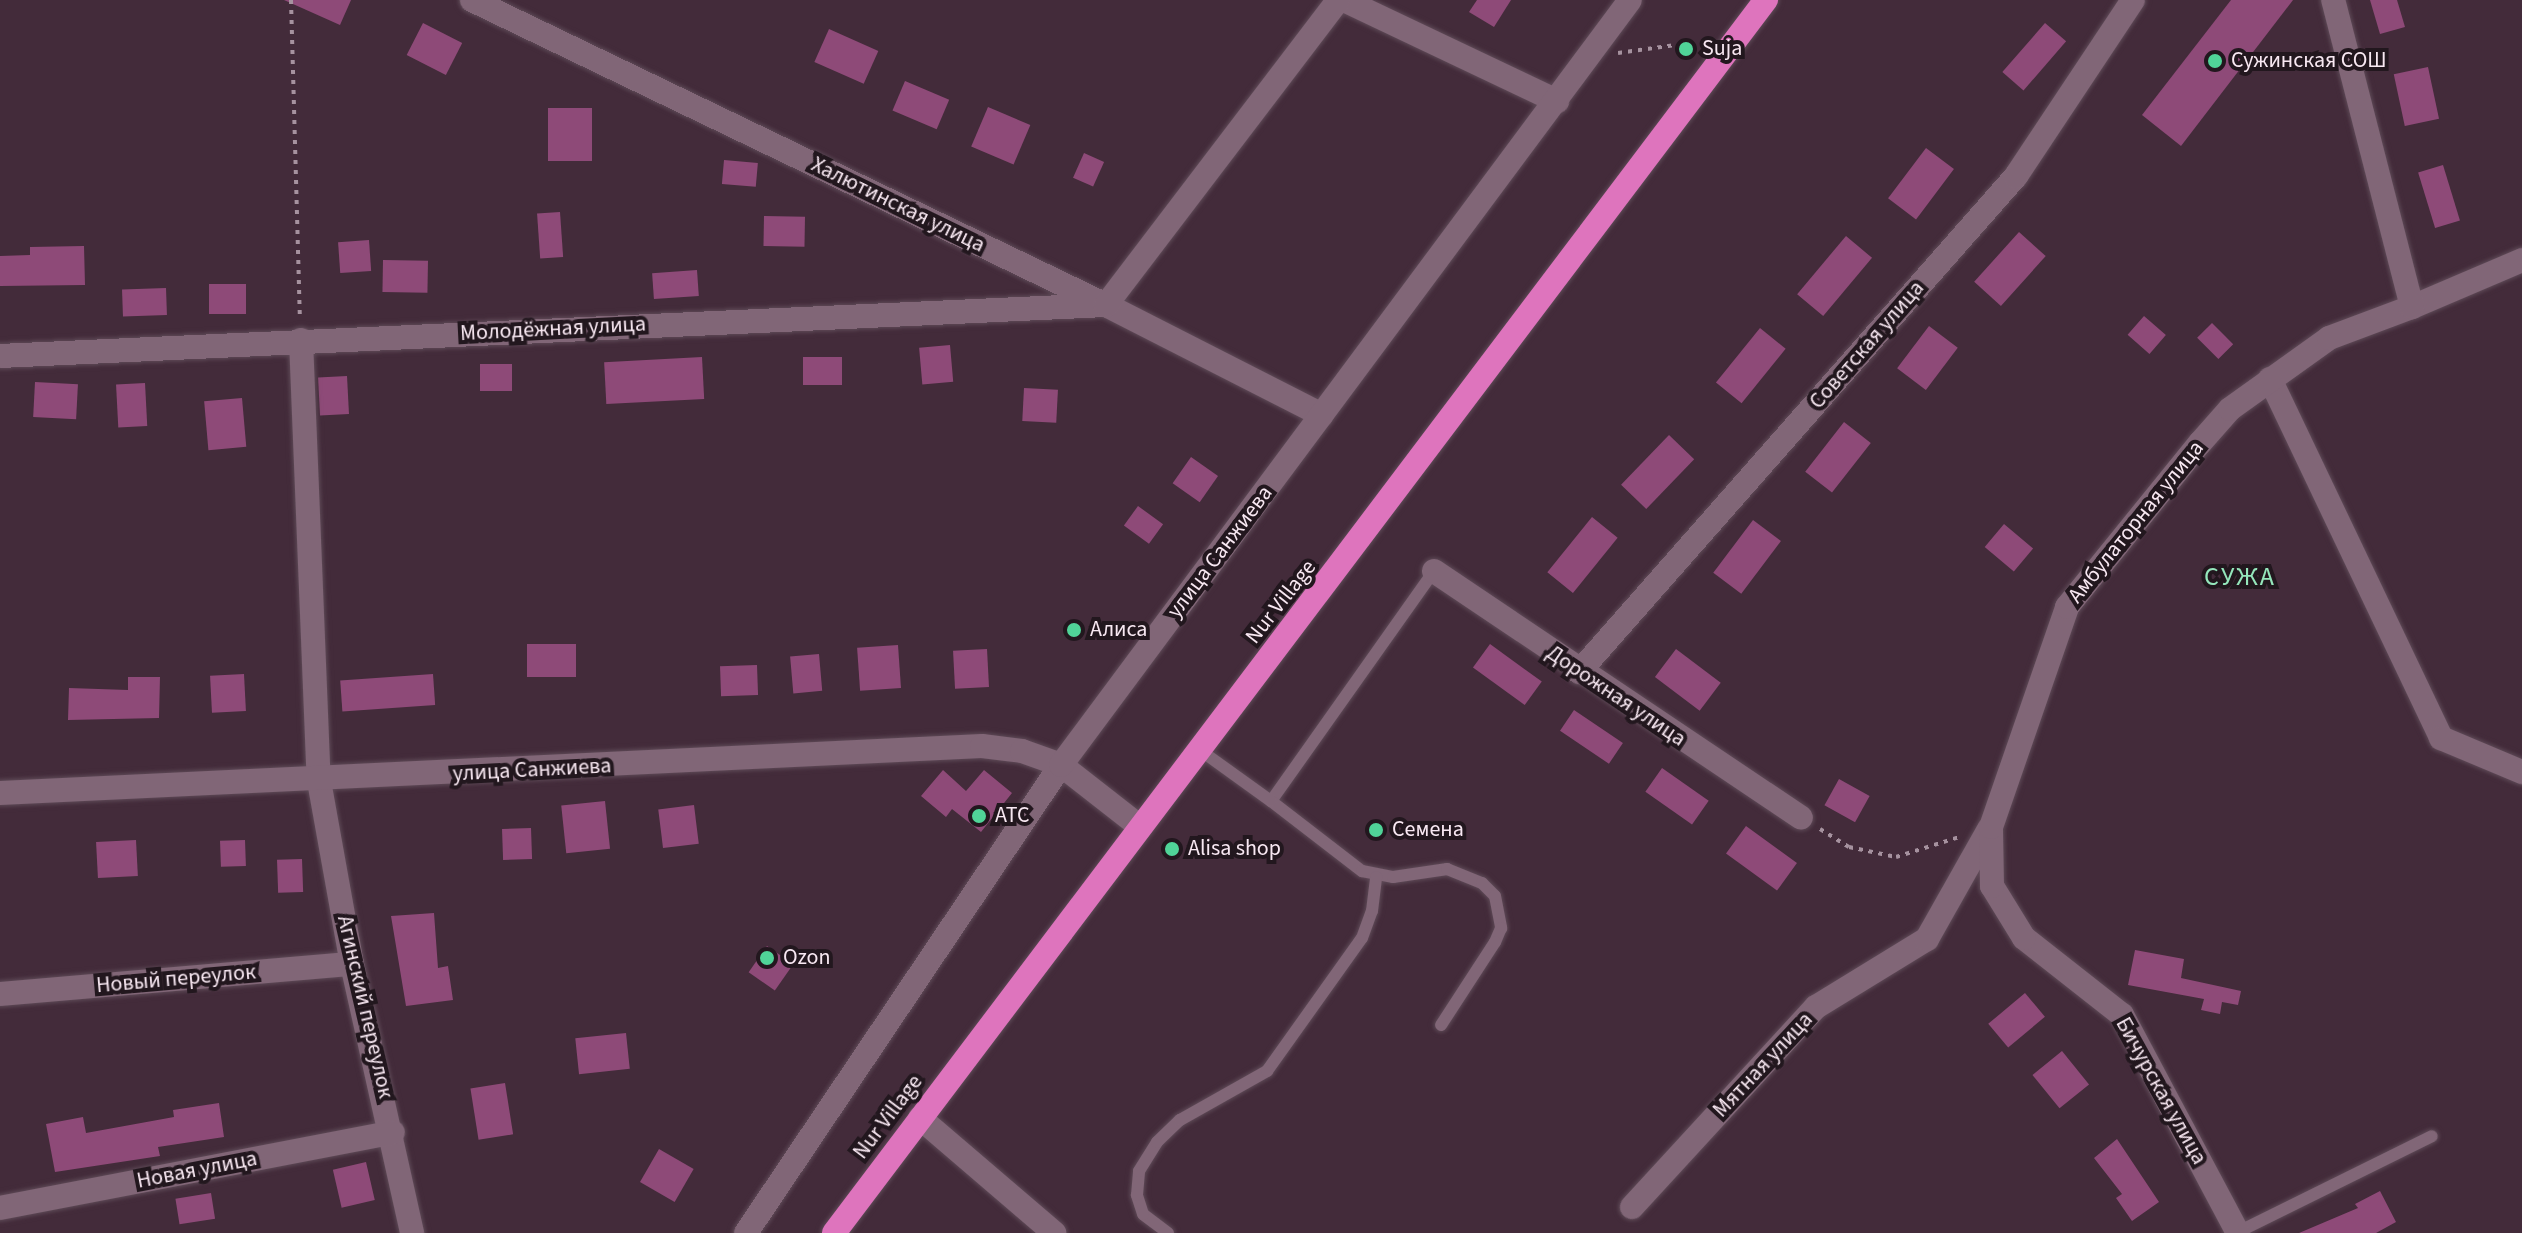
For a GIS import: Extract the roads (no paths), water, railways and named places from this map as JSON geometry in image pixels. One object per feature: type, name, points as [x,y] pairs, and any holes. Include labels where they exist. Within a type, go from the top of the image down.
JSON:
[{"type":"highway","name":"Nur Village","points":[[834,1233],[1766,0]]},
{"type":"street","name":"Халютинская улица","points":[[472,0],[1106,305],[1322,415]]},
{"type":"street","points":[[1106,305],[1341,0],[1557,101]]},
{"type":"street","name":"улица Санжиева","points":[[746,1233],[1061,765],[1630,0]]},
{"type":"street","name":"Советская улица","points":[[1579,672],[2016,176],[2133,0]]},
{"type":"street","points":[[2333,0],[2412,307]]},
{"type":"street","name":"Амбулаторная улица","points":[[2024,938],[1992,886],[1991,827],[2067,607],[2210,431],[2270,379],[2329,338],[2522,260]]},
{"type":"street","name":"Молодёжная улица","points":[[0,356],[1106,305]]},
{"type":"street","name":"Агинский переулок","points":[[301,340],[319,781],[352,964],[393,1132],[412,1233]]},
{"type":"street","points":[[2270,379],[2441,738],[2522,772]]},
{"type":"street","name":"Дорожная улица","points":[[1434,571],[1579,672],[1801,818]]},
{"type":"street","name":"улица Санжиева","points":[[0,793],[319,781],[982,746],[1022,751],[1061,765],[1139,826]]},
{"type":"street","name":"Мятная улица","points":[[1632,1207],[1816,1007],[1927,939],[1991,827]]},
{"type":"street","name":"Бичурская улица","points":[[2024,938],[2122,1015],[2238,1233]]},
{"type":"street","name":"Новый переулок","points":[[0,994],[352,964]]},
{"type":"street","points":[[920,1118],[1054,1233]]},
{"type":"street","name":"Новая улица","points":[[0,1208],[393,1132]]},
{"type":"lane","points":[[1271,801],[1434,571]]},
{"type":"lane","points":[[1200,750],[1376,877],[1447,869],[1482,883],[1495,896],[1501,928],[1441,1025]]},
{"type":"lane","points":[[1168,1233],[1143,1214],[1137,1195],[1139,1171],[1157,1142],[1180,1120],[1267,1071],[1362,938],[1372,911],[1376,877]]},
{"type":"lane","points":[[2238,1233],[2432,1136]]},
{"type":"place","name":"Suja","points":[[1686,49]]},
{"type":"place","name":"Сужинская СОШ","points":[[2215,61]]},
{"type":"place","name":"Алиса","points":[[1074,630]]},
{"type":"place","name":"АТС","points":[[979,816]]},
{"type":"place","name":"Семена","points":[[1376,830]]},
{"type":"place","name":"Alisa shop","points":[[1172,849]]},
{"type":"place","name":"Ozon","points":[[767,958]]},
{"type":"district","name":"СУЖА","points":[[2240,577]]}]
